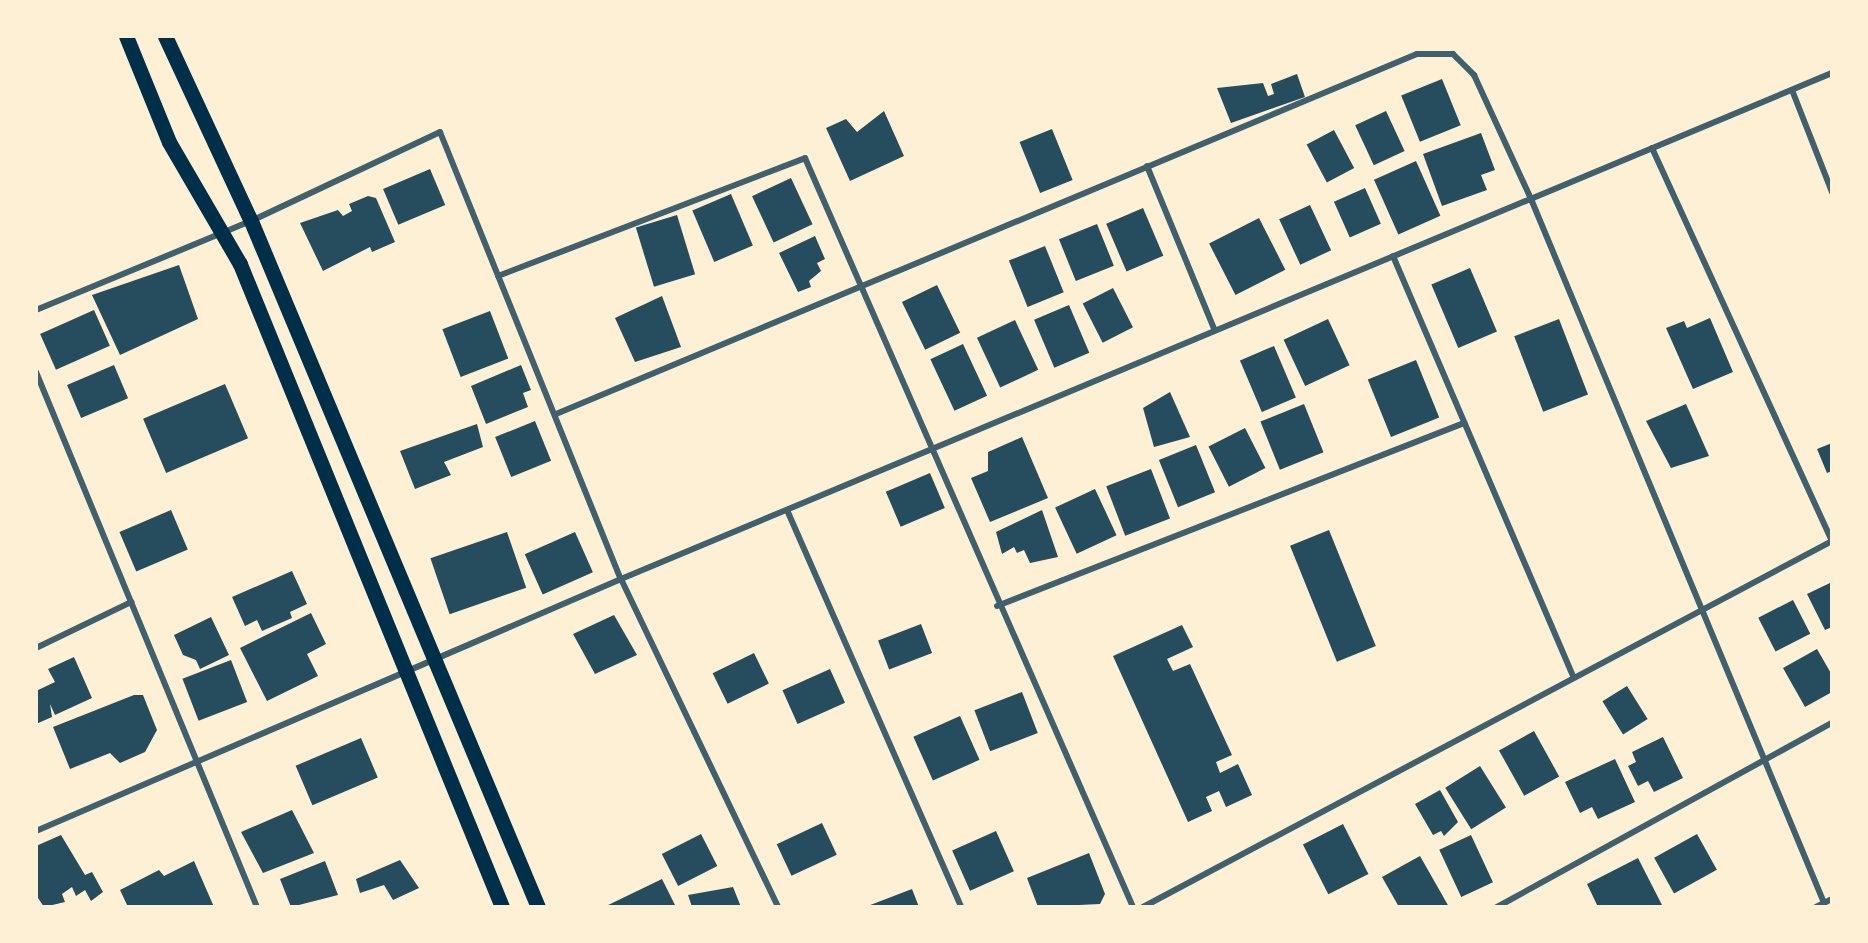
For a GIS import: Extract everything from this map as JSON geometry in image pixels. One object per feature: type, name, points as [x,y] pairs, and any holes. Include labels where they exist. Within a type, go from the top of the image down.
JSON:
[{"type":"main road","points":[[126,36],[169,142],[240,264],[502,907]]},
{"type":"main road","points":[[165,36],[251,221],[432,664],[538,907]]},
{"type":"street","points":[[556,414],[1417,54],[1453,54],[1474,75],[1531,199],[1824,903]]},
{"type":"street","points":[[36,831],[406,673],[432,664],[621,579],[1832,73]]},
{"type":"street","points":[[1791,90],[1832,192]]},
{"type":"street","points":[[36,310],[251,221],[440,132],[621,579],[778,907]]},
{"type":"street","points":[[1143,907],[1701,606],[1832,541],[1652,148]]},
{"type":"street","points":[[498,276],[805,158],[997,606],[1134,907]]},
{"type":"street","points":[[1147,166],[1215,331]]},
{"type":"street","points":[[1393,256],[1573,675]]},
{"type":"street","points":[[36,372],[257,907]]},
{"type":"street","points":[[997,606],[1464,423]]},
{"type":"street","points":[[787,510],[961,907]]},
{"type":"street","points":[[36,648],[131,602]]},
{"type":"street","points":[[1497,907],[1832,723]]},
{"type":"street","points":[[1816,907],[1832,899]]},
{"type":"building","points":[[1297,74],[1305,97],[1231,123],[1217,88],[1263,83],[1268,96],[1274,94],[1271,84]]},
{"type":"building","points":[[1442,79],[1461,125],[1420,142],[1401,95]]},
{"type":"building","points":[[884,111],[904,156],[850,181],[826,128],[846,119],[857,132]]},
{"type":"building","points":[[1386,111],[1405,151],[1374,165],[1355,125]]},
{"type":"building","points":[[1052,129],[1073,180],[1040,193],[1020,142]]},
{"type":"building","points":[[1334,130],[1354,168],[1327,183],[1307,145]]},
{"type":"building","points":[[1481,133],[1495,170],[1481,175],[1487,190],[1442,206],[1423,154]]},
{"type":"building","points":[[1416,161],[1440,216],[1398,235],[1374,180]]},
{"type":"building","points":[[430,169],[445,205],[398,225],[383,189]]},
{"type":"building","points":[[791,178],[813,224],[774,242],[752,196]]},
{"type":"building","points":[[1365,188],[1381,224],[1350,237],[1334,202]]},
{"type":"building","points":[[731,194],[753,246],[714,262],[692,210]]},
{"type":"building","points":[[368,196],[376,198],[395,242],[372,252],[370,247],[323,271],[300,223],[338,210],[343,216],[352,211],[349,204]]},
{"type":"building","points":[[1310,205],[1331,250],[1300,265],[1279,219]]},
{"type":"building","points":[[1143,208],[1163,256],[1126,271],[1106,224]]},
{"type":"building","points":[[677,215],[695,274],[654,287],[636,228]]},
{"type":"building","points":[[1259,218],[1285,270],[1235,295],[1209,243]]},
{"type":"building","points":[[1097,224],[1114,266],[1076,281],[1059,239]]},
{"type":"building","points":[[815,236],[825,259],[817,263],[821,271],[809,281],[811,287],[798,292],[779,253]]},
{"type":"building","points":[[1045,246],[1064,292],[1028,307],[1009,261]]},
{"type":"building","points":[[179,265],[198,319],[120,355],[92,295]]},
{"type":"building","points":[[1470,268],[1497,332],[1458,348],[1431,284]]},
{"type":"building","points":[[937,285],[960,333],[925,350],[902,302]]},
{"type":"building","points":[[1113,288],[1133,327],[1103,343],[1083,303]]},
{"type":"building","points":[[662,296],[681,347],[635,362],[615,318]]},
{"type":"building","points":[[1069,305],[1089,353],[1054,368],[1034,320]]},
{"type":"building","points":[[94,310],[110,346],[56,370],[40,334]]},
{"type":"building","points":[[490,311],[508,359],[461,377],[442,329]]},
{"type":"building","points":[[1710,318],[1733,372],[1693,389],[1666,328],[1684,321],[1687,328]]},
{"type":"building","points":[[1328,319],[1350,365],[1305,386],[1284,340]]},
{"type":"building","points":[[1559,319],[1588,395],[1543,412],[1514,336]]},
{"type":"building","points":[[1015,320],[1038,370],[1000,388],[977,338]]},
{"type":"building","points":[[963,344],[987,396],[954,411],[930,359]]},
{"type":"building","points":[[1274,346],[1296,398],[1262,412],[1240,360]]},
{"type":"building","points":[[1416,360],[1439,417],[1391,437],[1368,379]]},
{"type":"building","points":[[114,365],[128,398],[81,418],[67,385]]},
{"type":"building","points":[[521,365],[531,390],[523,393],[528,407],[486,424],[471,386]]},
{"type":"building","points":[[225,384],[248,438],[166,473],[143,419]]},
{"type":"building","points":[[1170,392],[1190,437],[1154,447],[1143,408]]},
{"type":"building","points":[[1304,404],[1323,452],[1280,470],[1260,422]]},
{"type":"building","points":[[1686,404],[1709,456],[1671,468],[1646,421]]},
{"type":"building","points":[[535,421],[551,461],[511,477],[495,437]]},
{"type":"building","points":[[477,424],[483,447],[444,462],[451,475],[415,489],[400,451]]},
{"type":"building","points":[[1245,428],[1265,468],[1229,487],[1208,447]]},
{"type":"building","points":[[1022,437],[1048,498],[990,522],[971,478],[988,471],[988,452]]},
{"type":"building","points":[[1832,443],[1832,471],[1827,473],[1817,449]]},
{"type":"building","points":[[1196,445],[1215,492],[1178,507],[1159,460]]},
{"type":"building","points":[[1151,469],[1170,518],[1125,536],[1106,486]]},
{"type":"building","points":[[930,473],[945,508],[901,527],[886,492]]},
{"type":"building","points":[[1095,489],[1117,535],[1077,554],[1055,508]]},
{"type":"building","points":[[171,510],[188,550],[136,571],[119,532]]},
{"type":"building","points":[[1042,510],[1058,557],[1030,563],[1024,550],[1017,553],[1014,547],[1002,554],[996,532]]},
{"type":"building","points":[[1329,530],[1376,646],[1337,662],[1290,546]]},
{"type":"building","points":[[507,532],[526,588],[450,614],[430,558]]},
{"type":"building","points":[[575,532],[593,572],[543,595],[525,554]]},
{"type":"building","points":[[292,571],[307,604],[290,612],[292,618],[262,631],[257,620],[245,626],[232,597]]},
{"type":"building","points":[[1832,582],[1832,627],[1825,630],[1807,594]]},
{"type":"building","points":[[1793,600],[1810,634],[1776,652],[1758,618]]},
{"type":"building","points":[[311,613],[326,644],[307,654],[318,676],[267,701],[240,648]]},
{"type":"building","points":[[614,615],[637,655],[595,674],[573,634]]},
{"type":"building","points":[[211,617],[229,655],[200,669],[196,660],[183,655],[174,635]]},
{"type":"building","points":[[921,624],[932,653],[889,669],[878,640]]},
{"type":"building","points":[[1182,625],[1193,647],[1167,659],[1173,671],[1190,664],[1232,755],[1216,762],[1220,773],[1238,764],[1252,795],[1226,807],[1219,791],[1206,797],[1212,811],[1188,822],[1113,656]]},
{"type":"building","points":[[1817,649],[1832,675],[1832,692],[1805,707],[1783,668]]},
{"type":"building","points":[[754,653],[769,684],[728,704],[713,673]]},
{"type":"building","points":[[74,657],[92,698],[55,715],[50,704],[52,717],[36,724],[36,691],[55,682],[48,669]]},
{"type":"building","points":[[231,660],[247,702],[199,721],[182,679]]},
{"type":"building","points":[[830,669],[845,703],[798,724],[782,690]]},
{"type":"building","points":[[1627,686],[1648,719],[1623,734],[1602,701]]},
{"type":"building","points":[[1022,692],[1038,733],[990,751],[974,710]]},
{"type":"building","points":[[134,695],[143,695],[157,730],[145,752],[120,763],[110,753],[70,769],[53,727]]},
{"type":"building","points":[[960,716],[980,760],[933,781],[913,737]]},
{"type":"building","points":[[1534,731],[1559,776],[1524,796],[1499,750]]},
{"type":"building","points":[[1663,737],[1683,778],[1654,792],[1648,781],[1638,786],[1628,766],[1636,762],[1632,752]]},
{"type":"building","points":[[361,738],[378,778],[312,805],[296,766]]},
{"type":"building","points":[[1615,759],[1635,802],[1598,819],[1592,807],[1580,813],[1565,782]]},
{"type":"building","points":[[1480,766],[1506,808],[1471,829],[1445,788]]},
{"type":"building","points":[[1440,790],[1458,822],[1444,836],[1441,831],[1433,835],[1415,804]]},
{"type":"building","points":[[292,810],[314,853],[263,873],[241,832]]},
{"type":"building","points":[[822,823],[837,855],[791,876],[777,844]]},
{"type":"building","points":[[1343,824],[1368,874],[1328,894],[1303,844]]},
{"type":"building","points":[[996,831],[1014,871],[970,891],[952,851]]},
{"type":"building","points":[[701,834],[717,866],[678,886],[662,854]]},
{"type":"building","points":[[1697,834],[1717,870],[1674,894],[1654,858]]},
{"type":"building","points":[[61,835],[85,875],[92,872],[103,892],[91,901],[85,890],[76,896],[72,887],[62,894],[65,902],[44,907],[36,895],[36,846]]},
{"type":"building","points":[[1471,835],[1493,882],[1461,897],[1439,850]]},
{"type":"building","points":[[1089,853],[1105,894],[1100,904],[1038,907],[1027,878]]},
{"type":"building","points":[[1420,856],[1449,907],[1399,907],[1382,877]]},
{"type":"building","points":[[1638,858],[1663,907],[1598,907],[1587,884]]},
{"type":"building","points":[[400,860],[419,888],[393,900],[384,885],[360,893],[356,879]]},
{"type":"building","points":[[194,861],[214,907],[128,907],[120,890],[159,870],[164,876]]},
{"type":"building","points":[[325,861],[338,895],[291,907],[280,879]]},
{"type":"building","points":[[662,879],[676,907],[604,907]]},
{"type":"building","points":[[733,887],[741,907],[692,907],[688,895]]},
{"type":"building","points":[[912,889],[919,907],[865,907]]}]
